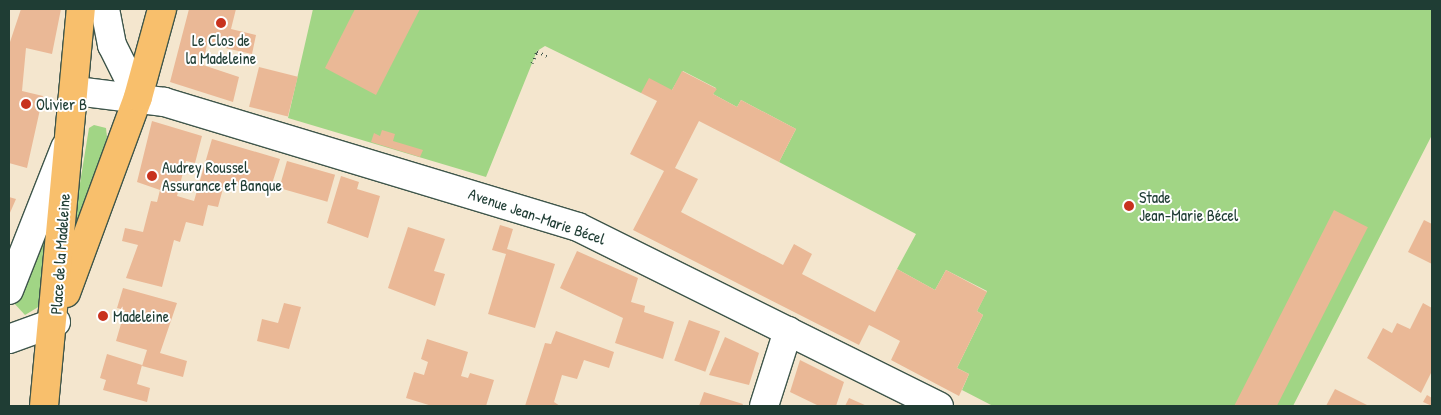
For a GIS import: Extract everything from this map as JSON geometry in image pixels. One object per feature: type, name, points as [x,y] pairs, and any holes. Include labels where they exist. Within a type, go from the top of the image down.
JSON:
[{"type":"main road","name":"Place de la Madeleine","points":[[56,322],[68,140],[76,91],[81,9]]},
{"type":"main road","name":"Place de la Madeleine","points":[[56,322],[138,97],[162,9]]},
{"type":"main road","points":[[44,406],[56,322]]},
{"type":"street","points":[[105,9],[112,46],[138,97]]},
{"type":"street","name":"Avenue Jean-Marie Bécel","points":[[76,91],[138,97],[578,227],[939,406]]},
{"type":"street","points":[[9,290],[68,140]]},
{"type":"street","points":[[9,339],[56,322]]},
{"type":"street","points":[[764,406],[788,331]]},
{"type":"path","points":[[532,63],[537,51],[546,56]]},
{"type":"green space","name":"Stade Jean-Marie Bécel","points":[[313,9],[1432,9],[1432,135],[1293,406],[993,406],[962,390],[969,374],[957,368],[983,315],[977,311],[987,291],[946,270],[935,290],[897,269],[916,234],[779,162],[796,129],[741,100],[737,107],[713,94],[716,88],[683,71],[672,90],[641,93],[545,46],[537,51],[486,177],[288,118]]},
{"type":"green space","points":[[94,125],[106,128],[107,137],[79,233],[72,232],[89,128]]},
{"type":"green space","points":[[50,221],[40,306],[25,315],[13,302]]},
{"type":"building","points":[[21,9],[61,9],[52,54],[26,48],[22,91],[43,96],[27,168],[9,163],[9,45]]},
{"type":"building","points":[[189,9],[236,9],[231,29],[256,35],[252,54],[207,44],[203,65],[239,77],[233,102],[170,82]]},
{"type":"building","points":[[355,9],[420,9],[376,95],[325,68]]},
{"type":"building","points":[[259,67],[298,77],[288,116],[249,107]]},
{"type":"building","points":[[682,71],[717,89],[713,94],[737,107],[741,100],[796,129],[779,162],[699,121],[675,168],[698,179],[681,212],[783,265],[794,244],[812,254],[802,274],[875,312],[897,269],[935,290],[946,270],[987,292],[977,311],[983,315],[957,368],[969,374],[959,396],[891,360],[900,341],[883,332],[869,325],[859,345],[633,230],[664,171],[630,154],[657,101],[641,93],[649,78],[672,90]]},
{"type":"building","points":[[152,121],[202,136],[195,163],[186,161],[177,196],[194,201],[212,139],[280,159],[269,193],[225,181],[218,207],[208,205],[203,226],[186,222],[180,242],[174,240],[162,287],[126,278],[138,245],[122,241],[125,228],[143,232],[151,201],[157,202],[160,190],[137,182]]},
{"type":"building","points":[[382,130],[395,134],[393,141],[423,150],[420,157],[371,142],[374,133],[380,136]]},
{"type":"building","points":[[287,161],[335,175],[327,202],[279,188]]},
{"type":"building","points":[[341,176],[359,182],[357,189],[380,196],[368,238],[327,223]]},
{"type":"building","points":[[9,197],[16,199],[9,215]]},
{"type":"building","points":[[1334,210],[1368,227],[1277,406],[1234,406]]},
{"type":"building","points":[[1424,220],[1432,224],[1432,264],[1408,252]]},
{"type":"building","points":[[500,225],[513,229],[507,249],[555,264],[535,328],[488,314],[506,254],[492,250]]},
{"type":"building","points":[[408,227],[445,239],[434,271],[445,274],[435,306],[388,288]]},
{"type":"building","points":[[577,251],[638,278],[631,302],[645,306],[644,312],[674,322],[663,359],[615,343],[623,318],[560,288]]},
{"type":"building","points":[[123,288],[177,303],[160,353],[187,361],[183,377],[142,366],[147,350],[116,341],[125,310],[117,308]]},
{"type":"building","points":[[284,303],[301,307],[289,349],[257,341],[262,319],[278,323]]},
{"type":"building","points":[[1423,303],[1432,308],[1432,371],[1421,393],[1367,358],[1383,328],[1392,333],[1397,323],[1410,329]]},
{"type":"building","points":[[689,320],[720,331],[705,372],[674,360]]},
{"type":"building","points":[[556,331],[614,352],[609,368],[584,360],[577,379],[562,375],[554,402],[560,406],[525,406],[545,343],[551,344]]},
{"type":"building","points":[[725,337],[759,353],[749,385],[709,375]]},
{"type":"building","points":[[427,339],[468,352],[461,376],[468,378],[470,373],[494,380],[486,406],[432,406],[406,398],[414,372],[424,375],[428,362],[421,359]]},
{"type":"building","points":[[107,354],[142,365],[137,384],[150,388],[147,402],[103,390],[106,380],[100,378]]},
{"type":"building","points":[[800,360],[844,382],[836,406],[819,406],[790,392]]},
{"type":"building","points":[[1335,389],[1369,406],[1326,406]]},
{"type":"building","points":[[704,392],[743,404],[742,406],[699,406]]},
{"type":"building","points":[[1427,395],[1432,398],[1432,406],[1423,402]]},
{"type":"building","points":[[849,398],[867,406],[845,406]]},
{"type":"place","name":"Le Clos de la Madeleine","points":[[221,23]]},
{"type":"place","name":"Olivier B","points":[[26,104]]},
{"type":"place","name":"Audrey Roussel Assurance et Banque","points":[[152,176]]},
{"type":"place","name":"Stade Jean-Marie Bécel","points":[[1129,206]]},
{"type":"place","name":"Madeleine","points":[[103,316]]}]
